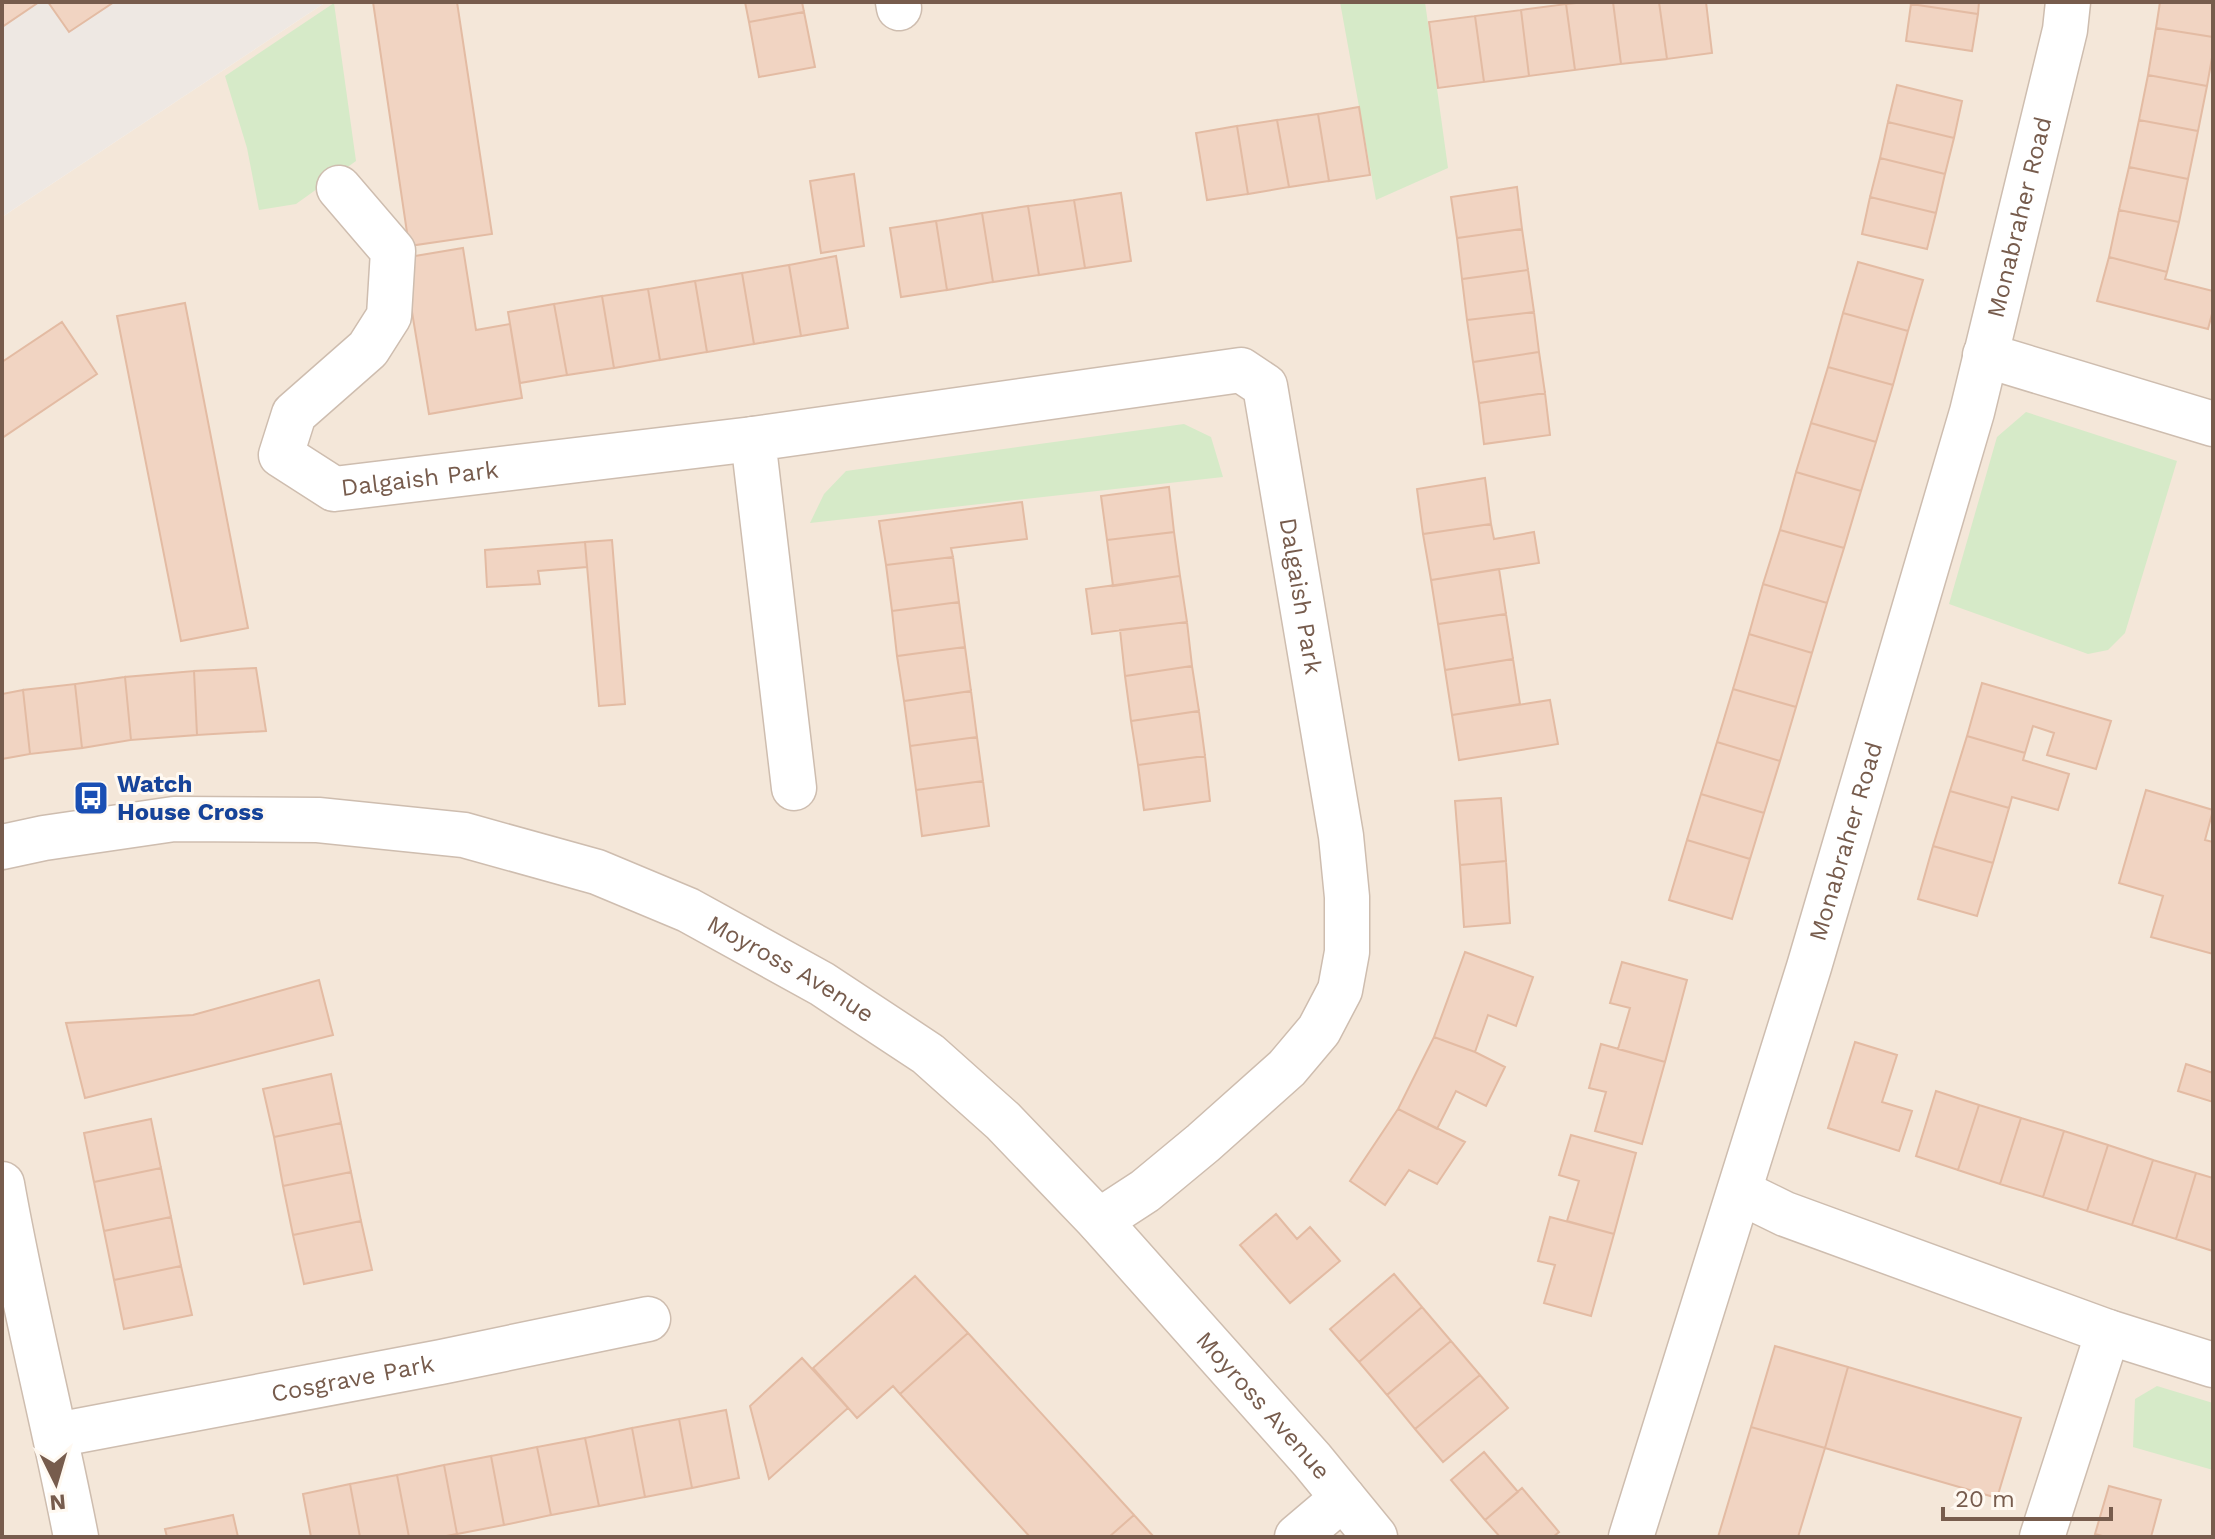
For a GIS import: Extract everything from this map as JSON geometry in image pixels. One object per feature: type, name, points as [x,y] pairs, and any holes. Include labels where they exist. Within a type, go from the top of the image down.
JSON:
[{"type":"street","name":"Monabraher Road","points":[[1631,1537],[1809,967],[1972,412],[2065,30],[2068,2]]},
{"type":"street","name":"Dalgaish Park","points":[[339,188],[393,251],[389,316],[368,349],[294,414],[281,455],[334,489],[753,439],[1241,370],[1265,386],[1341,836],[1347,897],[1347,952],[1340,990],[1319,1030],[1287,1068],[1145,1191],[1099,1221]]},
{"type":"street","points":[[1985,355],[2213,424]]},
{"type":"street","points":[[753,439],[794,788]]},
{"type":"street","name":"Moyross Avenue","points":[[2,847],[174,819],[318,820],[464,835],[597,872],[688,910],[822,984],[928,1054],[1003,1121],[1099,1221],[1312,1460],[1375,1537]]},
{"type":"street","points":[[2,1184],[9,1271],[56,1435],[76,1537]]},
{"type":"street","points":[[1740,1192],[1785,1214],[2108,1332],[2213,1365]]},
{"type":"street","name":"Cosgrave Park","points":[[56,1435],[648,1319]]},
{"type":"street","points":[[2042,1537],[2108,1332]]},
{"type":"street","points":[[1297,1537],[1343,1498]]},
{"type":"shaded area","points":[[2,2],[326,2],[2,217]]},
{"type":"shaded area","points":[[326,2],[2213,2],[2213,1537],[2,1537],[2,217]]},
{"type":"green space","points":[[1340,2],[1425,2],[1448,168],[1376,200]]},
{"type":"green space","points":[[334,3],[356,161],[296,204],[259,210],[247,148],[225,76]]},
{"type":"green space","points":[[2026,412],[2177,461],[2125,633],[2108,650],[2088,654],[1949,604],[1997,437]]},
{"type":"green space","points":[[1184,424],[1211,437],[1223,477],[810,523],[824,494],[846,471]]},
{"type":"green space","points":[[2157,1386],[2213,1403],[2213,1470],[2133,1447],[2135,1399]]},
{"type":"building","points":[[2,2],[39,2],[2,27]]},
{"type":"building","points":[[48,2],[114,2],[69,32]]},
{"type":"building","points":[[373,2],[457,2],[492,234],[409,246]]},
{"type":"building","points":[[745,2],[802,2],[804,12],[749,22]]},
{"type":"building","points":[[1613,2],[1621,64],[1575,70],[1566,4]]},
{"type":"building","points":[[1613,2],[1659,2],[1667,59],[1621,64]]},
{"type":"building","points":[[1659,2],[1706,2],[1712,53],[1667,59]]},
{"type":"building","points":[[1979,2],[1978,14],[1911,4]]},
{"type":"building","points":[[2160,2],[2213,2],[2213,37],[2156,28]]},
{"type":"building","points":[[1566,4],[1575,70],[1529,76],[1521,10]]},
{"type":"building","points":[[1911,4],[1978,14],[1972,51],[1906,41]]},
{"type":"building","points":[[1521,10],[1529,76],[1484,82],[1475,16]]},
{"type":"building","points":[[804,12],[815,67],[759,77],[749,22]]},
{"type":"building","points":[[1475,16],[1484,82],[1438,88],[1429,22]]},
{"type":"building","points":[[2156,28],[2213,37],[2207,86],[2148,75]]},
{"type":"building","points":[[2148,75],[2207,86],[2198,131],[2139,120]]},
{"type":"building","points":[[1897,85],[1962,101],[1954,138],[1888,122]]},
{"type":"building","points":[[1359,107],[1370,175],[1329,181],[1318,114]]},
{"type":"building","points":[[1318,114],[1329,181],[1289,187],[1277,120]]},
{"type":"building","points":[[1277,120],[1289,187],[1248,194],[1237,126]]},
{"type":"building","points":[[2139,120],[2198,131],[2188,179],[2129,167]]},
{"type":"building","points":[[1888,122],[1954,138],[1945,174],[1880,158]]},
{"type":"building","points":[[1237,126],[1248,194],[1207,200],[1196,133]]},
{"type":"building","points":[[1880,158],[1945,174],[1936,213],[1870,197]]},
{"type":"building","points":[[2129,167],[2188,179],[2179,222],[2119,210]]},
{"type":"building","points":[[854,174],[864,246],[821,253],[810,181]]},
{"type":"building","points":[[1517,187],[1522,229],[1457,238],[1451,197]]},
{"type":"building","points":[[1121,193],[1131,261],[1085,268],[1074,200]]},
{"type":"building","points":[[1870,197],[1936,213],[1927,249],[1862,234]]},
{"type":"building","points":[[1074,200],[1085,268],[1039,275],[1028,206]]},
{"type":"building","points":[[1028,206],[1039,275],[993,282],[982,213]]},
{"type":"building","points":[[2119,210],[2179,222],[2167,272],[2109,257]]},
{"type":"building","points":[[982,213],[993,282],[947,290],[936,221]]},
{"type":"building","points":[[936,221],[947,290],[901,297],[890,228]]},
{"type":"building","points":[[1522,229],[1528,270],[1462,279],[1457,238]]},
{"type":"building","points":[[463,248],[476,330],[510,324],[522,398],[429,414],[403,258]]},
{"type":"building","points":[[836,256],[848,328],[801,336],[789,265]]},
{"type":"building","points":[[2109,257],[2167,272],[2165,279],[2213,291],[2213,310],[2208,329],[2097,301]]},
{"type":"building","points":[[1858,262],[1923,280],[1908,331],[1843,313]]},
{"type":"building","points":[[789,265],[801,336],[754,344],[742,273]]},
{"type":"building","points":[[1528,270],[1534,312],[1467,320],[1462,279]]},
{"type":"building","points":[[742,273],[754,344],[707,352],[695,281]]},
{"type":"building","points":[[695,281],[707,352],[660,360],[648,289]]},
{"type":"building","points":[[648,289],[660,360],[614,368],[602,296]]},
{"type":"building","points":[[602,296],[614,368],[567,375],[554,304]]},
{"type":"building","points":[[185,303],[248,628],[181,641],[117,316]]},
{"type":"building","points":[[554,304],[567,375],[520,383],[508,312]]},
{"type":"building","points":[[1534,312],[1539,352],[1473,362],[1467,320]]},
{"type":"building","points":[[1843,313],[1908,331],[1893,385],[1828,367]]},
{"type":"building","points":[[62,322],[97,374],[2,438],[2,362]]},
{"type":"building","points":[[1539,352],[1545,393],[1479,403],[1473,362]]},
{"type":"building","points":[[1828,367],[1893,385],[1876,442],[1811,423]]},
{"type":"building","points":[[1545,393],[1550,435],[1484,444],[1479,403]]},
{"type":"building","points":[[1811,423],[1876,442],[1861,491],[1796,472]]},
{"type":"building","points":[[1796,472],[1861,491],[1844,548],[1780,530]]},
{"type":"building","points":[[1485,478],[1491,524],[1423,534],[1417,489]]},
{"type":"building","points":[[1169,487],[1174,532],[1107,540],[1101,496]]},
{"type":"building","points":[[1022,502],[1027,539],[951,548],[953,557],[886,565],[879,521]]},
{"type":"building","points":[[1491,524],[1494,539],[1534,532],[1539,563],[1431,580],[1423,534]]},
{"type":"building","points":[[1780,530],[1844,548],[1827,603],[1763,584]]},
{"type":"building","points":[[1174,532],[1180,576],[1113,586],[1107,540]]},
{"type":"building","points":[[612,540],[625,704],[599,706],[585,542]]},
{"type":"building","points":[[585,542],[587,567],[538,571],[540,584],[487,587],[485,550]]},
{"type":"building","points":[[953,557],[959,602],[892,611],[886,565]]},
{"type":"building","points":[[1499,569],[1506,614],[1438,624],[1431,580]]},
{"type":"building","points":[[1180,576],[1187,622],[1092,634],[1086,589]]},
{"type":"building","points":[[1763,584],[1827,603],[1812,653],[1749,634]]},
{"type":"building","points":[[959,602],[965,647],[897,656],[892,611]]},
{"type":"building","points":[[1506,614],[1513,659],[1445,670],[1438,624]]},
{"type":"building","points":[[1187,622],[1192,666],[1125,676],[1120,630]]},
{"type":"building","points":[[1749,634],[1812,653],[1796,707],[1733,689]]},
{"type":"building","points":[[965,647],[971,691],[904,701],[897,656]]},
{"type":"building","points":[[1513,659],[1520,704],[1452,715],[1445,670]]},
{"type":"building","points":[[1192,666],[1199,711],[1131,721],[1125,676]]},
{"type":"building","points":[[256,668],[266,731],[197,735],[194,671]]},
{"type":"building","points":[[194,671],[197,735],[131,740],[125,677]]},
{"type":"building","points":[[125,677],[131,740],[82,748],[75,684]]},
{"type":"building","points":[[1982,683],[2111,721],[2096,769],[2047,755],[2054,733],[2033,726],[2025,753],[1967,736]]},
{"type":"building","points":[[75,684],[82,748],[30,754],[23,690]]},
{"type":"building","points":[[1733,689],[1796,707],[1780,761],[1717,742]]},
{"type":"building","points":[[23,690],[30,754],[2,759],[2,694]]},
{"type":"building","points":[[971,691],[977,737],[910,746],[904,701]]},
{"type":"building","points":[[1550,700],[1558,744],[1459,760],[1452,715]]},
{"type":"building","points":[[1199,711],[1205,756],[1138,765],[1131,721]]},
{"type":"building","points":[[1967,736],[2025,753],[2023,760],[2069,774],[2058,810],[2012,797],[2009,808],[1950,791]]},
{"type":"building","points":[[977,737],[983,781],[916,790],[910,746]]},
{"type":"building","points":[[1717,742],[1780,761],[1764,813],[1701,794]]},
{"type":"building","points":[[1205,756],[1210,801],[1144,810],[1138,765]]},
{"type":"building","points":[[983,781],[989,826],[922,836],[916,790]]},
{"type":"building","points":[[2146,790],[2213,810],[2205,840],[2213,842],[2213,954],[2151,937],[2163,896],[2119,883]]},
{"type":"building","points":[[1950,791],[2009,808],[1993,863],[1933,846]]},
{"type":"building","points":[[1701,794],[1764,813],[1750,859],[1687,840]]},
{"type":"building","points":[[1501,798],[1506,861],[1460,865],[1455,801]]},
{"type":"building","points":[[1687,840],[1750,859],[1732,919],[1669,900]]},
{"type":"building","points":[[1933,846],[1993,863],[1977,916],[1918,899]]},
{"type":"building","points":[[1506,861],[1510,923],[1464,927],[1460,865]]},
{"type":"building","points":[[1465,952],[1533,977],[1516,1026],[1488,1015],[1475,1052],[1434,1037]]},
{"type":"building","points":[[1622,962],[1687,980],[1665,1062],[1618,1049],[1630,1008],[1610,1003]]},
{"type":"building","points":[[319,980],[333,1035],[85,1098],[66,1023],[193,1015]]},
{"type":"building","points":[[1434,1037],[1505,1067],[1486,1106],[1456,1091],[1437,1129],[1398,1109]]},
{"type":"building","points":[[1855,1042],[1897,1055],[1882,1102],[1912,1111],[1899,1151],[1828,1128]]},
{"type":"building","points":[[1601,1044],[1665,1062],[1642,1144],[1595,1131],[1606,1092],[1589,1088]]},
{"type":"building","points":[[2186,1064],[2213,1073],[2213,1102],[2178,1091]]},
{"type":"building","points":[[331,1074],[341,1123],[274,1137],[263,1089]]},
{"type":"building","points":[[1936,1091],[1979,1105],[1958,1170],[1916,1156]]},
{"type":"building","points":[[1979,1105],[2021,1118],[2000,1184],[1958,1170]]},
{"type":"building","points":[[1398,1109],[1465,1142],[1437,1184],[1409,1170],[1385,1205],[1350,1181]]},
{"type":"building","points":[[2021,1118],[2064,1131],[2043,1197],[2000,1184]]},
{"type":"building","points":[[151,1119],[161,1168],[94,1182],[84,1133]]},
{"type":"building","points":[[341,1123],[351,1172],[283,1186],[274,1137]]},
{"type":"building","points":[[2064,1131],[2108,1145],[2087,1211],[2043,1197]]},
{"type":"building","points":[[1571,1135],[1636,1153],[1614,1234],[1567,1221],[1579,1181],[1559,1175]]},
{"type":"building","points":[[2108,1145],[2153,1160],[2132,1225],[2087,1211]]},
{"type":"building","points":[[2153,1160],[2196,1173],[2176,1239],[2132,1225]]},
{"type":"building","points":[[161,1168],[171,1217],[104,1231],[94,1182]]},
{"type":"building","points":[[351,1172],[361,1221],[293,1235],[283,1186]]},
{"type":"building","points":[[2196,1173],[2213,1178],[2213,1251],[2176,1239]]},
{"type":"building","points":[[1276,1214],[1297,1239],[1310,1227],[1340,1261],[1290,1303],[1240,1245]]},
{"type":"building","points":[[171,1217],[181,1266],[114,1280],[104,1231]]},
{"type":"building","points":[[1550,1217],[1614,1234],[1591,1316],[1544,1303],[1555,1265],[1538,1261]]},
{"type":"building","points":[[361,1221],[372,1270],[304,1284],[293,1235]]},
{"type":"building","points":[[181,1266],[192,1315],[124,1329],[114,1280]]},
{"type":"building","points":[[1394,1274],[1422,1307],[1359,1362],[1330,1329]]},
{"type":"building","points":[[915,1276],[968,1333],[900,1394],[893,1386],[857,1418],[813,1368]]},
{"type":"building","points":[[1422,1307],[1451,1341],[1387,1395],[1359,1362]]},
{"type":"building","points":[[968,1333],[1134,1515],[1109,1537],[1030,1537],[900,1394]]},
{"type":"building","points":[[1451,1341],[1480,1375],[1415,1429],[1387,1395]]},
{"type":"building","points":[[1775,1346],[1848,1367],[1825,1448],[1751,1427]]},
{"type":"building","points":[[802,1358],[848,1408],[769,1479],[750,1406]]},
{"type":"building","points":[[1848,1367],[2021,1418],[1997,1498],[1825,1448]]},
{"type":"building","points":[[1480,1375],[1508,1408],[1443,1462],[1415,1429]]},
{"type":"building","points":[[726,1410],[739,1478],[692,1488],[679,1419]]},
{"type":"building","points":[[679,1419],[692,1488],[645,1497],[632,1428]]},
{"type":"building","points":[[1751,1427],[1825,1448],[1798,1537],[1718,1537]]},
{"type":"building","points":[[632,1428],[645,1497],[599,1506],[585,1438]]},
{"type":"building","points":[[585,1438],[599,1506],[551,1515],[537,1447]]},
{"type":"building","points":[[537,1447],[551,1515],[504,1525],[491,1456]]},
{"type":"building","points":[[1484,1452],[1518,1492],[1485,1520],[1451,1480]]},
{"type":"building","points":[[491,1456],[504,1525],[457,1534],[444,1465]]},
{"type":"building","points":[[444,1465],[457,1534],[409,1537],[397,1475]]},
{"type":"building","points":[[397,1475],[409,1537],[360,1537],[350,1484]]},
{"type":"building","points":[[350,1484],[360,1537],[311,1537],[303,1494]]},
{"type":"building","points":[[2109,1486],[2161,1500],[2151,1537],[2106,1537],[2095,1534]]},
{"type":"building","points":[[1522,1488],[1559,1532],[1553,1537],[1500,1537],[1485,1520]]},
{"type":"building","points":[[233,1515],[238,1537],[167,1537],[165,1529]]},
{"type":"building","points":[[1134,1515],[1154,1537],[1109,1537]]},
{"type":"place","name":"Watch House Cross","points":[[91,798]]}]
